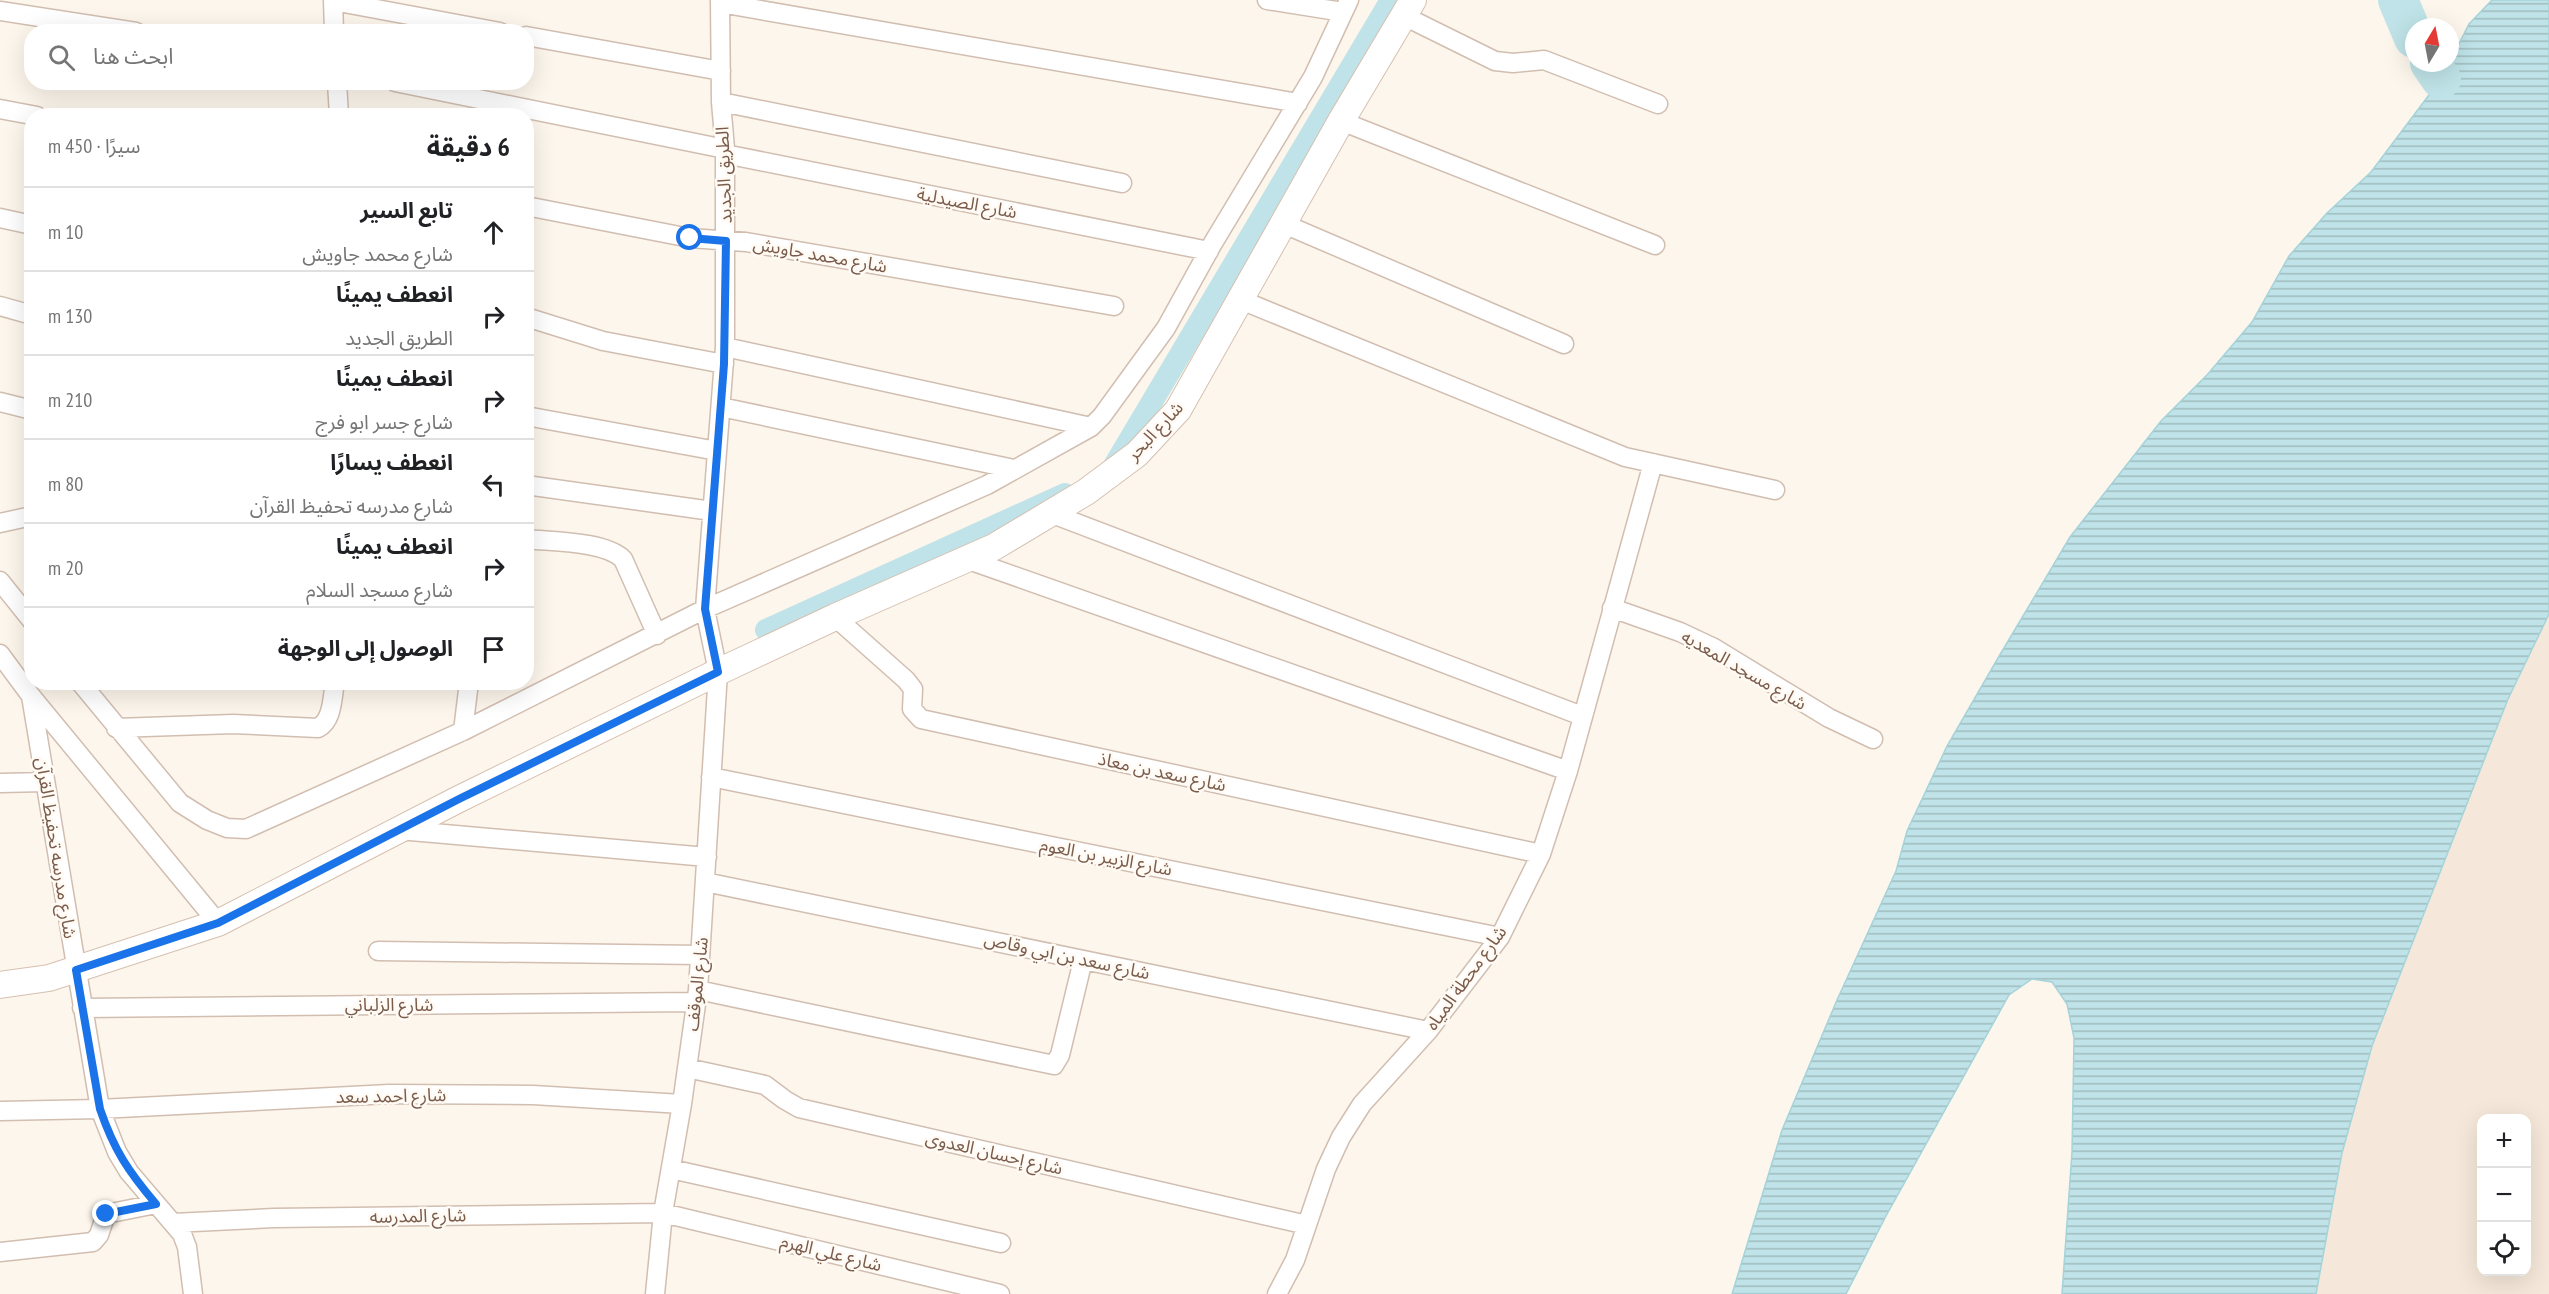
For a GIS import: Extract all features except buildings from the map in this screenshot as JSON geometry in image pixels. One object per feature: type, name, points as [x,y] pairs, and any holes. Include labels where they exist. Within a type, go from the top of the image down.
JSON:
[{"type":"street","points":[[86,690],[180,803],[207,820],[227,828],[246,829],[463,731],[705,609],[987,485],[1091,427],[1102,416],[1166,328],[1209,251],[1313,77],[1346,6],[1267,0]]},
{"type":"street","points":[[334,24],[333,1],[457,24]]},
{"type":"street","points":[[720,2],[1298,103]]},
{"type":"street","name":"الطريق الجديد","points":[[718,672],[705,609],[725,356],[726,241],[720,2]]},
{"type":"street","points":[[1408,8],[1495,61],[1513,63],[1536,60],[1552,63],[1658,104]]},
{"type":"street","name":"شارع البحر","points":[[0,985],[27,983],[76,970],[218,923],[399,830],[718,672],[835,617],[994,547],[1086,492],[1137,454],[1178,410],[1341,121],[1408,8]]},
{"type":"street","points":[[0,11],[84,24]]},
{"type":"street","points":[[534,37],[721,71]]},
{"type":"street","points":[[337,90],[339,108]]},
{"type":"street","name":"شارع الصيدلية","points":[[433,90],[519,108]]},
{"type":"street","points":[[721,102],[1122,183]]},
{"type":"street","points":[[0,110],[24,114]]},
{"type":"street","name":"شارع الصيدلية","points":[[534,111],[1209,251]]},
{"type":"street","points":[[1341,121],[1655,245]]},
{"type":"street","name":"شارع محمد جاويش","points":[[534,208],[690,238],[746,242],[1114,306]]},
{"type":"street","points":[[0,218],[24,223]]},
{"type":"street","points":[[1284,224],[1564,344]]},
{"type":"street","points":[[1241,300],[1625,457],[1775,490]]},
{"type":"street","points":[[0,306],[24,313]]},
{"type":"street","points":[[534,319],[603,341],[725,356],[1091,427]]},
{"type":"street","points":[[0,402],[24,408]]},
{"type":"street","points":[[721,407],[1014,469]]},
{"type":"street","points":[[534,417],[717,451]]},
{"type":"street","name":"شارع محطة المياه","points":[[1277,1294],[1295,1260],[1326,1169],[1341,1137],[1362,1104],[1428,1031],[1500,936],[1541,854],[1568,771],[1653,463]]},
{"type":"street","points":[[534,486],[712,511]]},
{"type":"street","points":[[1050,513],[1582,716]]},
{"type":"street","points":[[0,523],[24,518]]},
{"type":"street","points":[[534,540],[615,551],[623,559],[657,635]]},
{"type":"street","points":[[966,559],[1568,771]]},
{"type":"street","points":[[0,581],[24,610]]},
{"type":"street","name":"شارع مسجد المعديه","points":[[1612,608],[1680,632],[1713,648],[1810,708],[1873,739]]},
{"type":"street","name":"شارع سعد بن معاذ","points":[[835,617],[906,680],[912,689],[912,709],[921,719],[1541,854]]},
{"type":"street","points":[[0,654],[24,687]]},
{"type":"street","name":"شارع الموقف","points":[[655,1294],[663,1213],[682,1104],[697,996],[718,672]]},
{"type":"street","points":[[27,690],[218,923]]},
{"type":"street","points":[[116,728],[233,723],[318,728],[326,724],[333,690]]},
{"type":"street","points":[[463,731],[469,690]]},
{"type":"street","name":"شارع مدرسه تحفيظ القرآن","points":[[31,696],[100,1109],[112,1141],[129,1172],[173,1223],[187,1247],[193,1294]]},
{"type":"street","name":"شارع الزبير بن العوم","points":[[711,777],[1500,936]]},
{"type":"street","points":[[0,783],[45,782]]},
{"type":"street","points":[[399,830],[707,857]]},
{"type":"street","name":"شارع سعد بن ابي وقاص","points":[[705,882],[1428,1031]]},
{"type":"street","points":[[378,951],[700,955]]},
{"type":"street","name":"شارع الزلباني","points":[[82,1008],[697,996],[1054,1065],[1060,1055],[1083,960]]},
{"type":"street","name":"شارع إحسان العدوى","points":[[687,1068],[765,1085],[799,1108],[1307,1226]]},
{"type":"street","name":"شارع احمد سعد","points":[[0,1111],[100,1109],[389,1094],[532,1095],[682,1104]]},
{"type":"street","points":[[671,1169],[1000,1243]]},
{"type":"street","points":[[0,1252],[93,1242],[99,1235],[102,1219],[106,1214],[156,1204]]},
{"type":"street","name":"شارع المدرسه","points":[[173,1223],[274,1218],[663,1213]]},
{"type":"street","name":"شارع علي الهرم","points":[[663,1213],[1000,1294]]},
{"type":"shaded area","points":[[2549,245],[2549,1294],[2168,1294]]},
{"type":"water","points":[[2492,0],[2549,0],[2549,614],[2508,699],[2372,1046],[2342,1153],[2316,1294],[2062,1294],[2072,1152],[2074,1038],[2067,1004],[2052,982],[2032,979],[2009,995],[1886,1216],[1846,1294],[1732,1294],[1782,1130],[1837,1000],[1896,871],[1907,831],[1947,746],[1998,658],[2070,537],[2161,421],[2207,375],[2252,322],[2289,256],[2327,213],[2371,172],[2445,72],[2459,72],[2459,44],[2469,24]]},
{"type":"waterway","points":[[1109,474],[1391,0]]},
{"type":"waterway","points":[[2398,0],[2406,18]]},
{"type":"waterway","points":[[2436,72],[2441,79]]},
{"type":"waterway","points":[[766,630],[1065,494]]},
{"type":"route","points":[[106,1214],[156,1204],[129,1172],[107,1131],[100,1109],[76,970],[218,923],[459,799],[718,672],[705,609],[724,364],[726,241],[690,238]]}]
